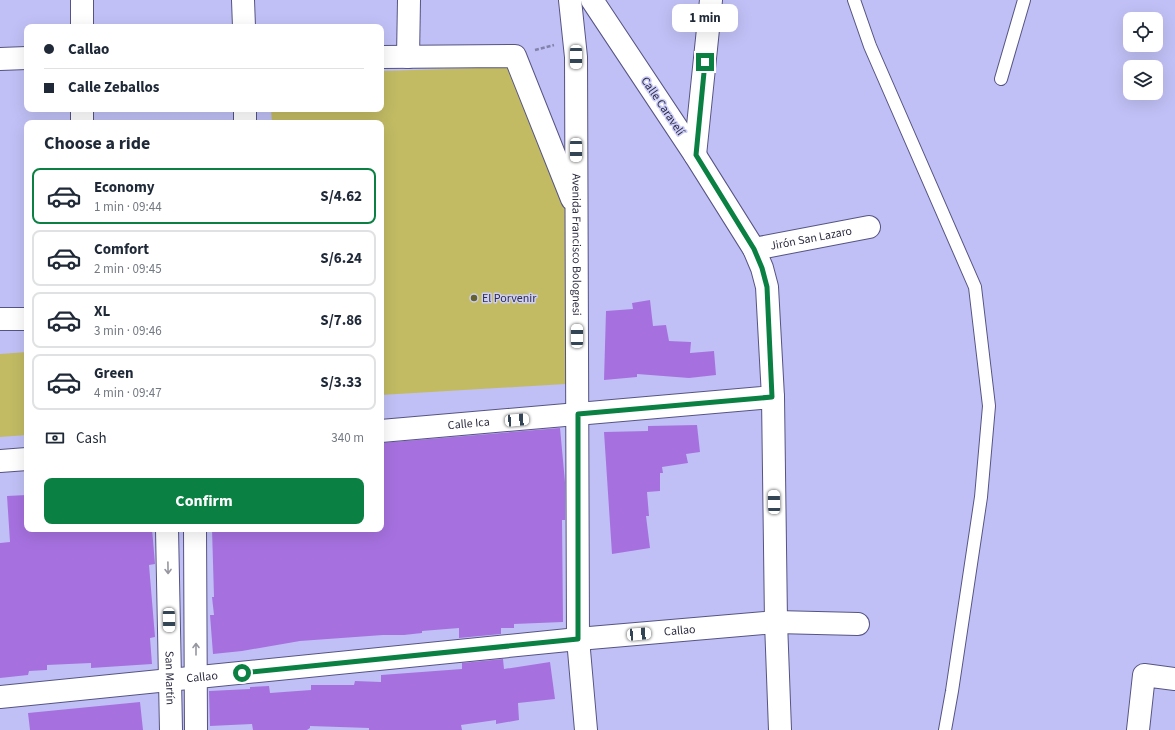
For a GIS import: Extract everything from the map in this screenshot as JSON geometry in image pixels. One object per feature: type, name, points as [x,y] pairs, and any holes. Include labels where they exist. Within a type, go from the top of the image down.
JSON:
[{"type":"street","points":[[82,0],[82,24]]},
{"type":"street","points":[[243,0],[244,24]]},
{"type":"street","points":[[408,57],[409,0]]},
{"type":"street","name":"Avenida Francisco Bolognesi","points":[[570,0],[574,40],[577,211],[578,639],[586,730]]},
{"type":"street","name":"Calle Caravelí","points":[[592,0],[696,155],[754,249],[762,268],[767,287],[772,397],[776,622],[780,730]]},
{"type":"street","points":[[696,155],[711,0]]},
{"type":"street","points":[[384,57],[515,56],[577,211]]},
{"type":"street","points":[[0,59],[24,58]]},
{"type":"street","name":"Jirón San Lazaro","points":[[754,249],[869,227]]},
{"type":"street","points":[[0,319],[24,319]]},
{"type":"street","name":"Calle Ica","points":[[384,431],[772,397]]},
{"type":"street","points":[[0,461],[24,459]]},
{"type":"street","name":"San Martín","points":[[167,532],[171,730]]},
{"type":"street","points":[[195,532],[196,730]]},
{"type":"street","name":"Callao","points":[[0,697],[578,639],[776,622],[858,624]]},
{"type":"street","points":[[1138,730],[1144,675],[1175,679]]},
{"type":"lane","points":[[854,0],[870,46],[975,287],[989,406],[981,497],[945,730]]},
{"type":"lane","points":[[1001,79],[1024,0]]},
{"type":"path","points":[[515,56],[574,40]]},
{"type":"shaded area","name":"El Porvenir","points":[[510,67],[566,211],[566,384],[384,395],[384,120],[272,120],[271,112],[384,112],[384,71]]},
{"type":"shaded area","points":[[24,352],[24,435],[0,437],[0,354]]},
{"type":"building","points":[[650,300],[653,326],[666,325],[669,341],[691,342],[690,353],[714,351],[716,375],[689,378],[637,374],[637,377],[604,380],[606,311],[633,309],[632,303]]},
{"type":"building","points":[[697,425],[700,452],[686,454],[688,463],[662,467],[663,473],[660,473],[660,491],[647,492],[649,516],[646,516],[650,548],[612,554],[604,432],[648,431],[648,426]]},
{"type":"building","points":[[560,428],[565,482],[565,520],[562,520],[563,622],[514,624],[514,628],[501,628],[501,634],[459,638],[459,628],[422,631],[422,633],[404,635],[383,635],[300,641],[242,651],[213,654],[210,615],[214,615],[212,597],[214,597],[212,532],[384,532],[384,443]]},
{"type":"building","points":[[24,495],[24,532],[152,532],[155,564],[149,565],[155,637],[150,638],[152,664],[91,668],[91,663],[47,665],[47,670],[29,671],[28,675],[0,678],[0,543],[10,542],[7,496]]},
{"type":"building","points":[[503,659],[504,669],[550,662],[555,699],[518,703],[519,720],[496,724],[496,720],[461,725],[462,730],[369,730],[369,728],[310,726],[307,730],[253,730],[252,724],[210,726],[209,691],[250,689],[250,687],[269,686],[270,693],[311,690],[311,685],[354,685],[355,681],[381,682],[381,675],[462,669],[462,663]]},
{"type":"building","points":[[140,702],[143,730],[30,730],[28,713]]},
{"type":"place","name":"El Porvenir","points":[[474,298]]},
{"type":"route","points":[[242,673],[578,639],[578,414],[772,397],[767,287],[762,268],[754,249],[696,155],[705,62]]}]
